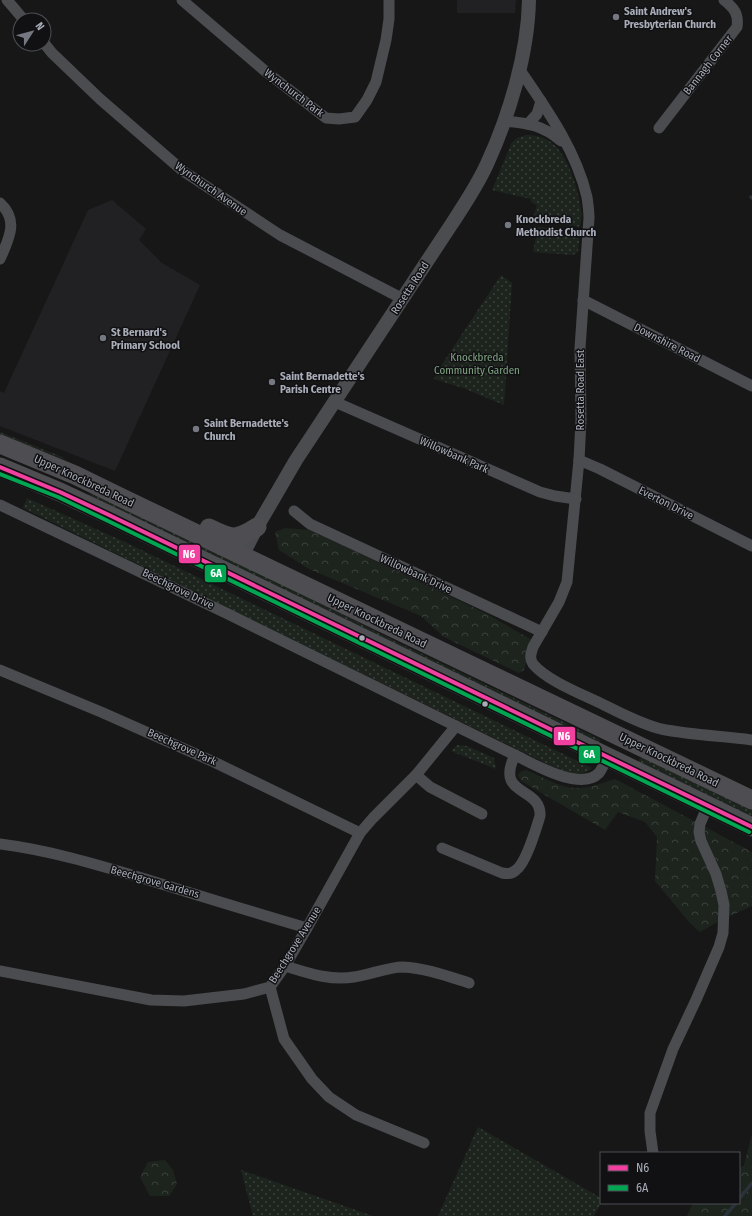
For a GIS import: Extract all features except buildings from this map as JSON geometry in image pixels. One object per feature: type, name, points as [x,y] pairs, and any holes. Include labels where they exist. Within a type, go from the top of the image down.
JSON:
[{"type":"highway","name":"Upper Knockbreda Road","points":[[0,444],[75,476],[752,800]]},
{"type":"highway","name":"Upper Knockbreda Road","points":[[0,467],[60,492],[109,515],[752,827]]},
{"type":"highway","points":[[75,476],[119,484],[229,536],[243,536],[257,527]]},
{"type":"highway","points":[[596,725],[606,742],[607,756],[633,743]]},
{"type":"highway","points":[[681,766],[734,780],[752,788]]},
{"type":"street","points":[[7,0],[17,12]]},
{"type":"street","name":"Wynchurch Park","points":[[182,0],[265,71],[326,118],[339,119],[355,117],[367,100],[376,82],[386,40],[389,19],[389,0]]},
{"type":"street","name":"Rosetta Road","points":[[242,556],[296,460],[472,193],[487,164],[504,121],[520,70],[524,52],[529,0]]},
{"type":"street","name":"Bannagh Corner","points":[[659,128],[737,27],[737,12],[724,0]]},
{"type":"street","name":"Wynchurch Avenue","points":[[51,52],[100,99],[183,171],[280,235],[403,299]]},
{"type":"street","name":"Rosetta Road East","points":[[520,70],[541,101],[566,145],[587,197],[590,218],[580,348],[581,420],[579,460],[567,582],[559,602],[542,632]]},
{"type":"street","points":[[528,124],[537,114],[541,101]]},
{"type":"street","name":"Rosetta Road East","points":[[504,121],[528,124],[542,128],[566,145]]},
{"type":"street","points":[[0,203],[6,208],[11,223],[10,237],[0,259]]},
{"type":"street","name":"Downshire Road","points":[[583,300],[752,386]]},
{"type":"street","name":"Willowbank Park","points":[[335,402],[540,492],[576,499]]},
{"type":"street","name":"Everton Drive","points":[[579,460],[752,546]]},
{"type":"street","name":"Beechgrove Drive","points":[[0,505],[221,610],[560,776],[577,779],[595,776],[603,767],[607,756]]},
{"type":"street","name":"Willowbank Drive","points":[[294,511],[310,524],[542,632]]},
{"type":"street","name":"Upper Knockbreda Road","points":[[542,632],[533,647],[531,659],[539,670],[564,686],[651,726],[679,732],[752,740]]},
{"type":"street","name":"Beechgrove Park","points":[[0,670],[101,712],[207,759],[360,833]]},
{"type":"street","name":"Beechgrove Avenue","points":[[0,971],[151,1000],[178,1001],[210,999],[244,994],[270,987],[285,966],[360,833],[416,775],[456,726]]},
{"type":"street","points":[[442,848],[502,873],[512,873],[521,865],[541,811],[535,801],[509,778],[510,765],[515,755]]},
{"type":"street","points":[[416,775],[430,787],[482,814]]},
{"type":"street","points":[[653,1152],[650,1131],[650,1113],[673,1049],[719,947],[723,933],[724,905],[721,891],[716,874],[701,841],[699,832],[700,824],[708,805]]},
{"type":"street","name":"Beechgrove Gardens","points":[[0,844],[27,848],[66,857],[307,928]]},
{"type":"street","points":[[285,966],[332,979],[354,977],[402,967],[436,972],[468,983]]},
{"type":"street","points":[[270,987],[284,1039],[312,1078],[330,1097],[356,1115],[424,1143]]},
{"type":"shaded area","points":[[457,0],[516,0],[515,13],[457,13]]},
{"type":"shaded area","name":"St Bernard's Primary School","points":[[112,200],[146,229],[139,240],[162,263],[200,285],[115,471],[0,426],[0,391],[4,393],[88,210]]},
{"type":"green space","points":[[526,135],[533,135],[546,139],[558,149],[563,156],[572,174],[578,194],[581,215],[580,227],[533,219],[537,205],[531,202],[531,199],[492,190],[512,142],[517,138]]},
{"type":"green space","points":[[538,227],[580,232],[578,252],[573,255],[533,252]]},
{"type":"green space","name":"Knockbreda Community Garden","points":[[501,275],[512,283],[504,405],[463,388],[434,379],[439,369]]},
{"type":"green space","points":[[0,432],[65,458],[63,459],[0,434]]},
{"type":"green space","points":[[0,475],[25,485],[443,686],[440,686],[58,501],[0,478]]},
{"type":"green space","points":[[99,493],[397,642],[600,740],[597,743],[86,495]]},
{"type":"green space","points":[[27,498],[127,543],[592,768],[589,771],[575,774],[564,772],[23,508]]},
{"type":"green space","points":[[285,528],[310,530],[485,613],[532,640],[524,670],[519,673],[444,637],[421,616],[309,569],[279,550],[275,532]]},
{"type":"green space","points":[[457,745],[467,746],[494,758],[496,769],[451,751]]},
{"type":"green space","points":[[643,755],[752,808],[752,819],[639,764],[639,760]]},
{"type":"green space","points":[[526,770],[571,788],[587,787],[615,779],[752,852],[752,906],[723,919],[700,932],[690,923],[655,881],[657,837],[645,822],[618,812],[605,830],[521,781],[518,775],[520,772]]},
{"type":"green space","points":[[478,1127],[600,1197],[600,1204],[594,1216],[438,1216]]},
{"type":"green space","points":[[752,1134],[752,1216],[687,1216],[693,1204],[740,1204],[740,1168],[744,1165]]},
{"type":"green space","points":[[165,1160],[173,1170],[177,1184],[169,1196],[150,1196],[140,1177],[148,1162]]},
{"type":"green space","points":[[241,1170],[373,1216],[253,1216]]},
{"type":"waterway","points":[[740,1198],[752,1183]]},
{"type":"waterway","points":[[725,1216],[735,1204]]},
{"type":"transit line","name":"N6","points":[[0,467],[60,492],[109,515],[752,827]]},
{"type":"transit line","name":"6A","points":[[0,474],[58,497],[749,832]]},
{"type":"place","name":"Saint Andrew's Presbyterian Church","points":[[616,17]]},
{"type":"place","name":"Knockbreda Methodist Church","points":[[508,225]]},
{"type":"place","name":"St Bernard's Primary School","points":[[103,338]]},
{"type":"place","name":"Saint Bernadette's Parish Centre","points":[[272,382]]},
{"type":"place","name":"Saint Bernadette's Church","points":[[196,429]]}]
